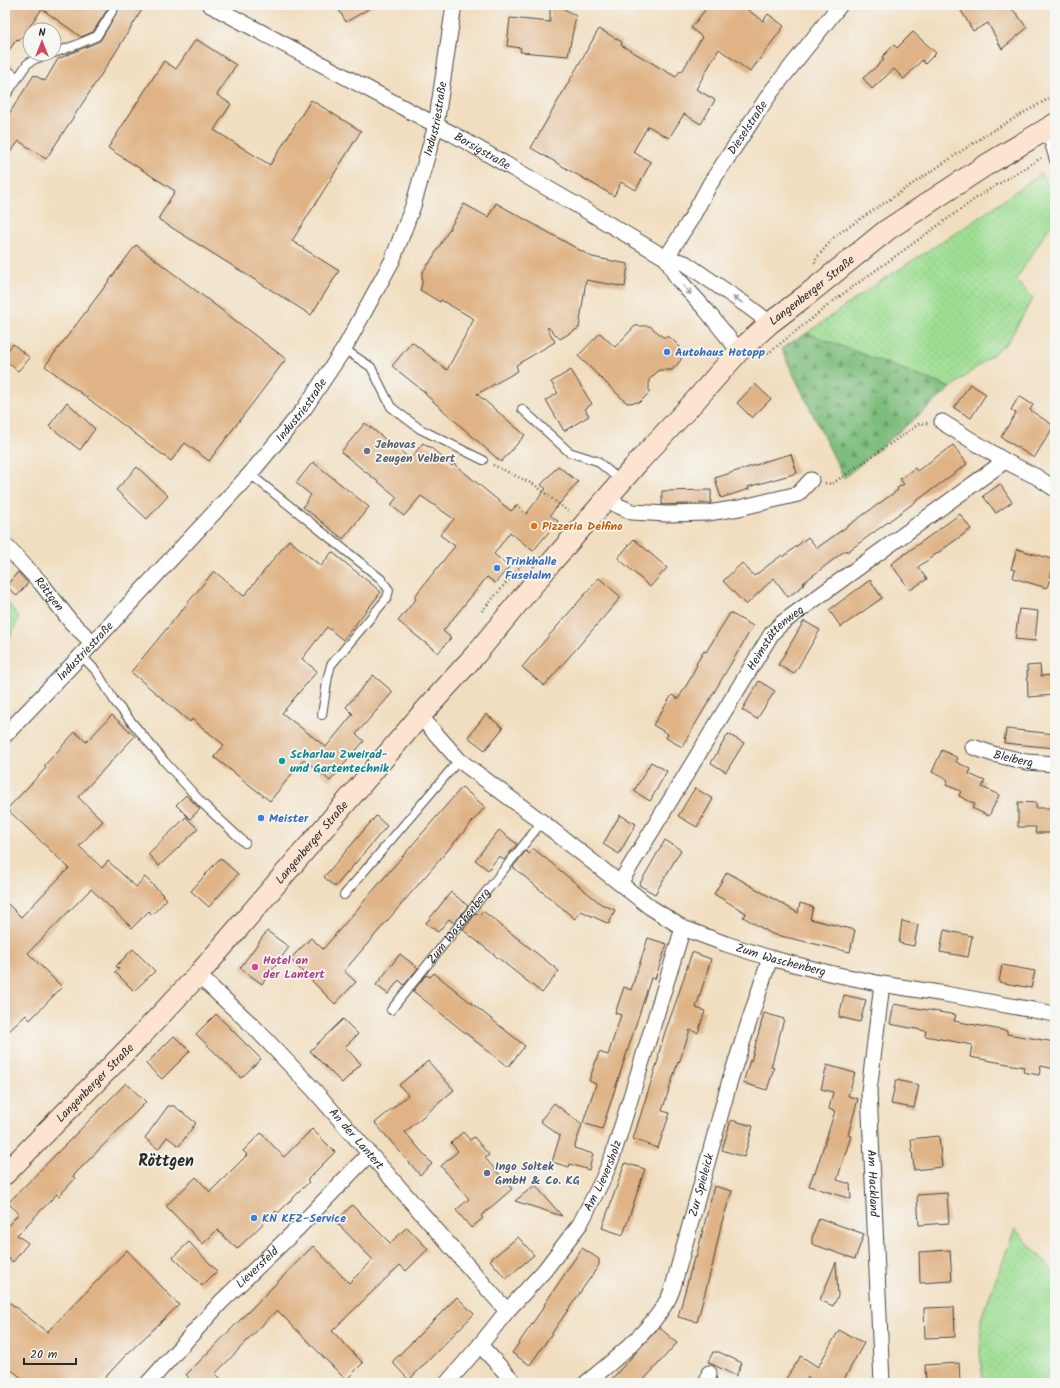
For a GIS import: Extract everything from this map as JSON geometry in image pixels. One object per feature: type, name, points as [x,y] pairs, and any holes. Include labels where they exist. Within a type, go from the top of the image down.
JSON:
[{"type":"main road","name":"Langenberger Straße","points":[[5,1174],[137,1040],[198,975],[420,716],[476,654],[527,590],[739,351],[770,323],[887,230],[983,167],[1050,127]]},
{"type":"street","name":"Borsigstraße","points":[[210,5],[436,125],[666,258],[685,263],[770,323]]},
{"type":"street","name":"Industriestraße","points":[[5,735],[250,474],[304,409],[344,349],[392,261],[413,206],[436,125],[454,5]]},
{"type":"street","name":"Dieselstraße","points":[[666,258],[691,219],[710,184],[771,92],[840,5]]},
{"type":"street","points":[[666,258],[677,278],[706,310],[739,351]]},
{"type":"street","points":[[942,422],[1005,461],[1037,477],[1055,489]]},
{"type":"street","name":"Heimstättenweg","points":[[620,883],[772,633],[782,623],[1005,461]]},
{"type":"street","points":[[606,500],[632,512],[667,514],[708,513],[739,508],[798,494],[811,480]]},
{"type":"street","name":"Röttgen","points":[[5,546],[41,583],[71,622],[93,643]]},
{"type":"street","name":"Zum Waschenberg","points":[[420,716],[458,760],[542,822],[650,907],[683,928],[770,958],[829,973],[882,984],[1055,1014]]},
{"type":"street","name":"Bleiberg","points":[[973,747],[992,754],[1027,762],[1055,764]]},
{"type":"street","name":"Am Lieversholz","points":[[447,1383],[507,1311],[544,1271],[580,1224],[603,1179],[612,1155],[683,928]]},
{"type":"street","name":"Zur Spieleick","points":[[586,1383],[619,1356],[666,1304],[673,1287],[730,1080],[770,958]]},
{"type":"street","name":"An der Lantert","points":[[198,975],[255,1028],[308,1084],[507,1311]]},
{"type":"street","name":"Am Hackland","points":[[882,984],[869,1091],[882,1383]]},
{"type":"street","name":"Lieversfeld","points":[[148,1383],[221,1302],[297,1229],[369,1154]]},
{"type":"street","points":[[480,1345],[515,1383]]},
{"type":"lane","points":[[62,50],[97,36],[116,5]]},
{"type":"lane","points":[[5,97],[27,64],[30,62]]},
{"type":"lane","points":[[5,68],[18,78]]},
{"type":"lane","points":[[1050,127],[1051,152],[1055,163]]},
{"type":"lane","points":[[344,349],[371,367],[391,406],[420,429],[484,460]]},
{"type":"lane","points":[[522,409],[569,452],[597,461],[622,482]]},
{"type":"lane","points":[[250,474],[381,579],[389,590],[386,598],[331,665],[322,716]]},
{"type":"lane","points":[[81,655],[97,672],[115,702],[165,762],[202,803],[245,843]]},
{"type":"lane","points":[[344,895],[458,760]]},
{"type":"lane","name":"Zum Waschenberg","points":[[391,1010],[542,822]]},
{"type":"path","points":[[808,294],[815,260],[835,236],[987,134],[1055,95]]},
{"type":"path","points":[[827,306],[982,194],[1051,152]]},
{"type":"path","points":[[811,480],[832,484],[919,424],[942,422]]},
{"type":"path","points":[[484,460],[535,485],[585,524]]},
{"type":"path","points":[[482,611],[523,563]]},
{"type":"green space","points":[[1041,173],[1055,199],[1055,218],[1016,280],[1033,298],[1008,342],[951,388],[807,333],[879,282],[973,222]]},
{"type":"green space","points":[[807,333],[951,388],[844,478],[781,349]]},
{"type":"green space","points":[[5,599],[19,617],[5,649]]},
{"type":"green space","points":[[1015,1229],[1055,1273],[1055,1383],[983,1383],[980,1352],[981,1318]]},
{"type":"building","points":[[5,5],[110,5],[93,32],[81,37],[42,9],[33,22],[22,22],[22,37],[19,41],[17,39],[5,56]]},
{"type":"building","points":[[121,5],[145,5],[46,159],[19,141],[5,159],[5,120],[34,75],[45,81],[56,62],[62,62],[62,57],[100,41]]},
{"type":"building","points":[[336,5],[375,5],[346,22]]},
{"type":"building","points":[[550,5],[558,5],[576,16],[568,56],[520,52],[521,48],[507,46],[510,18],[550,22]]},
{"type":"building","points":[[709,5],[741,5],[763,21],[768,14],[784,26],[750,72],[719,49],[696,89],[715,100],[701,124],[684,114],[669,138],[648,126],[633,152],[651,162],[636,190],[621,182],[614,196],[531,148],[599,29],[622,42],[621,45],[676,77],[679,72],[683,70],[702,37],[691,28]]},
{"type":"building","points":[[958,5],[1007,5],[1016,13],[1027,28],[1002,49],[988,23],[973,31]]},
{"type":"building","points":[[913,32],[936,53],[925,64],[922,60],[904,79],[894,69],[872,89],[863,78],[884,60],[882,57],[894,45],[897,48]]},
{"type":"building","points":[[196,39],[236,65],[217,95],[231,104],[214,130],[270,165],[311,100],[361,131],[292,241],[339,271],[311,315],[158,219],[175,191],[108,148],[164,61],[176,69]]},
{"type":"building","points":[[496,203],[592,257],[628,264],[625,287],[586,280],[579,328],[560,339],[548,327],[547,328],[555,342],[516,365],[518,371],[477,394],[525,435],[501,462],[425,394],[426,393],[392,366],[412,342],[447,370],[474,319],[420,290],[422,284],[422,273],[429,264],[464,204],[488,217]]},
{"type":"building","points":[[136,245],[286,359],[209,461],[185,443],[171,461],[45,366]]},
{"type":"building","points":[[635,326],[650,326],[663,337],[670,337],[680,347],[681,360],[672,370],[659,370],[649,380],[649,393],[640,402],[627,403],[578,356],[600,333],[615,347]]},
{"type":"building","points":[[13,344],[30,358],[18,371],[5,360],[5,354]]},
{"type":"building","points":[[571,370],[592,404],[585,409],[589,416],[564,431],[546,400],[558,393],[551,382]]},
{"type":"building","points":[[755,384],[771,399],[752,418],[737,403]]},
{"type":"building","points":[[970,384],[986,394],[971,418],[954,408]]},
{"type":"building","points":[[1019,396],[1033,405],[1030,410],[1054,426],[1034,458],[1001,437],[1016,413],[1011,410]]},
{"type":"building","points":[[67,402],[95,429],[80,450],[49,426]]},
{"type":"building","points":[[365,423],[410,459],[423,443],[428,447],[429,446],[452,466],[454,464],[511,511],[517,505],[526,514],[546,489],[541,485],[558,466],[578,482],[550,515],[558,521],[533,551],[510,532],[494,554],[509,567],[495,583],[487,577],[443,631],[451,638],[438,653],[398,621],[416,599],[414,597],[455,546],[440,535],[454,519],[421,496],[404,516],[391,505],[397,497],[341,452]]},
{"type":"building","points":[[953,445],[967,464],[847,552],[846,550],[803,583],[804,585],[788,597],[774,578],[746,605],[723,581],[742,563],[754,576],[782,555],[783,557],[808,537],[817,548],[898,490],[897,488],[904,484],[900,479],[915,468],[917,471]]},
{"type":"building","points":[[791,454],[797,473],[748,487],[749,489],[721,498],[715,478]]},
{"type":"building","points":[[313,462],[369,507],[343,539],[303,507],[311,495],[296,483]]},
{"type":"building","points":[[137,467],[168,496],[147,519],[116,490]]},
{"type":"building","points":[[1000,484],[1012,502],[996,513],[983,496]]},
{"type":"building","points":[[711,490],[711,503],[662,505],[662,491]]},
{"type":"building","points":[[960,514],[971,529],[918,567],[927,579],[910,590],[891,564]]},
{"type":"building","points":[[634,539],[667,568],[650,587],[618,558]]},
{"type":"building","points":[[289,540],[321,566],[332,552],[381,592],[343,640],[327,627],[302,659],[317,671],[282,713],[326,747],[353,714],[346,707],[373,675],[393,692],[356,734],[364,741],[330,781],[304,759],[270,801],[214,757],[224,745],[192,719],[190,722],[131,672],[214,571],[244,596]]},
{"type":"building","points":[[1017,549],[1055,560],[1047,588],[1013,578],[1015,570],[1011,569]]},
{"type":"building","points":[[18,572],[28,583],[17,596],[6,586]]},
{"type":"building","points":[[599,578],[621,597],[544,686],[522,667]]},
{"type":"building","points":[[870,580],[882,598],[841,627],[829,610]]},
{"type":"building","points":[[1019,609],[1038,611],[1035,641],[1015,639]]},
{"type":"building","points":[[730,613],[753,626],[682,747],[666,738],[668,734],[653,725],[672,695],[678,699],[692,676],[697,665],[696,664],[704,651],[706,652]]},
{"type":"building","points":[[804,621],[820,630],[794,674],[778,665]]},
{"type":"building","points":[[1040,665],[1041,676],[1054,675],[1055,695],[1028,697],[1027,666]]},
{"type":"building","points":[[759,681],[775,691],[757,719],[742,710]]},
{"type":"building","points":[[486,714],[503,728],[485,750],[468,737]]},
{"type":"building","points":[[112,715],[135,736],[78,797],[103,821],[79,846],[102,868],[108,861],[136,887],[145,877],[167,899],[152,915],[149,911],[132,928],[91,889],[28,953],[62,987],[30,1020],[26,1015],[5,1035],[5,901],[21,917],[69,868],[7,809],[46,768],[44,766],[75,732],[86,742]]},
{"type":"building","points":[[1006,729],[1055,734],[1055,748],[1004,743]]},
{"type":"building","points":[[728,734],[744,743],[726,772],[711,763]]},
{"type":"building","points":[[942,750],[958,758],[956,762],[971,769],[969,774],[985,781],[982,787],[999,795],[989,816],[972,808],[975,804],[959,796],[961,791],[946,785],[948,780],[932,772]]},
{"type":"building","points":[[651,762],[667,771],[650,801],[634,791]]},
{"type":"building","points":[[462,787],[485,807],[344,971],[356,982],[335,1004],[290,959],[311,938],[323,949]]},
{"type":"building","points":[[695,788],[713,799],[697,827],[678,816]]},
{"type":"building","points":[[186,795],[200,809],[190,819],[176,805]]},
{"type":"building","points":[[1018,802],[1036,803],[1036,808],[1054,808],[1055,833],[1035,833],[1036,827],[1018,827]]},
{"type":"building","points":[[620,815],[636,824],[619,854],[603,844]]},
{"type":"building","points":[[376,816],[387,826],[335,887],[324,877]]},
{"type":"building","points":[[186,817],[198,829],[159,866],[148,854]]},
{"type":"building","points":[[499,830],[517,844],[504,860],[499,856],[488,870],[475,860]]},
{"type":"building","points":[[665,840],[681,850],[655,894],[639,885]]},
{"type":"building","points":[[533,848],[601,904],[615,910],[609,924],[581,911],[575,919],[513,867],[526,851],[529,854]]},
{"type":"building","points":[[220,858],[238,874],[209,907],[191,891]]},
{"type":"building","points":[[727,872],[798,913],[800,903],[813,907],[810,919],[855,930],[850,952],[772,934],[743,917],[746,913],[714,894]]},
{"type":"building","points":[[451,892],[468,906],[454,923],[449,919],[438,932],[426,923]]},
{"type":"building","points":[[483,911],[559,971],[542,993],[463,930],[476,913],[480,915]]},
{"type":"building","points":[[902,921],[918,925],[914,946],[899,943]]},
{"type":"building","points":[[944,930],[972,936],[968,957],[940,952]]},
{"type":"building","points":[[267,931],[289,947],[262,984],[240,968]]},
{"type":"building","points":[[648,938],[667,944],[655,979],[651,978],[602,1129],[583,1123],[596,1084],[589,1081],[599,1052],[608,1055],[621,1015],[615,1013],[624,987],[631,990]]},
{"type":"building","points":[[133,949],[155,971],[134,991],[115,972],[119,969],[116,966]]},
{"type":"building","points":[[692,952],[711,959],[696,1008],[705,1011],[698,1033],[690,1030],[679,1063],[678,1062],[662,1111],[670,1113],[658,1148],[633,1139],[659,1057],[658,1056],[665,1032]]},
{"type":"building","points":[[400,954],[418,968],[404,985],[399,980],[388,994],[376,985]]},
{"type":"building","points":[[1002,965],[1035,971],[1031,988],[999,982]]},
{"type":"building","points":[[434,973],[525,1046],[508,1067],[413,991],[426,975],[430,977]]},
{"type":"building","points":[[844,995],[866,1000],[860,1022],[839,1017]]},
{"type":"building","points":[[894,1004],[956,1015],[954,1021],[1007,1031],[1007,1034],[1055,1042],[1055,1069],[1041,1066],[1039,1075],[1023,1072],[1024,1067],[970,1057],[972,1045],[925,1036],[926,1031],[890,1024]]},
{"type":"building","points":[[764,1013],[784,1019],[771,1067],[774,1068],[767,1090],[743,1083],[750,1060],[751,1061]]},
{"type":"building","points":[[216,1014],[261,1059],[241,1078],[196,1034]]},
{"type":"building","points":[[343,1019],[358,1034],[345,1047],[361,1064],[342,1083],[310,1051]]},
{"type":"building","points":[[174,1036],[190,1051],[162,1079],[146,1064]]},
{"type":"building","points":[[428,1061],[454,1090],[405,1132],[432,1164],[420,1175],[375,1123],[408,1095],[399,1085]]},
{"type":"building","points":[[827,1065],[855,1073],[848,1096],[858,1099],[848,1135],[851,1136],[837,1180],[850,1184],[851,1199],[809,1186],[814,1172],[815,1173],[835,1111],[829,1109],[833,1092],[821,1089]]},
{"type":"building","points":[[896,1080],[919,1085],[914,1108],[891,1104]]},
{"type":"building","points":[[126,1083],[146,1102],[73,1176],[75,1179],[59,1196],[57,1194],[17,1235],[28,1243],[13,1262],[5,1255],[5,1225],[7,1227],[19,1213],[8,1203]]},
{"type":"building","points":[[554,1103],[582,1125],[574,1148],[593,1154],[589,1170],[570,1164],[569,1167],[552,1162],[560,1136],[540,1121]]},
{"type":"building","points":[[168,1106],[174,1106],[196,1123],[179,1146],[167,1137],[158,1149],[145,1138]]},
{"type":"building","points":[[731,1120],[753,1126],[744,1157],[722,1150]]},
{"type":"building","points":[[312,1129],[335,1152],[307,1180],[309,1182],[278,1213],[276,1211],[237,1249],[217,1230],[203,1244],[166,1206],[196,1177],[210,1192],[247,1155],[243,1151],[261,1133],[284,1157]]},
{"type":"building","points":[[463,1132],[470,1140],[474,1137],[489,1155],[485,1158],[512,1189],[481,1216],[483,1218],[471,1228],[456,1210],[469,1199],[441,1166],[458,1151],[451,1143]]},
{"type":"building","points":[[939,1136],[942,1167],[914,1170],[911,1139]]},
{"type":"building","points":[[625,1163],[645,1169],[623,1235],[602,1228]]},
{"type":"building","points":[[535,1185],[562,1216],[515,1201]]},
{"type":"building","points":[[714,1186],[732,1191],[721,1225],[713,1263],[697,1322],[678,1317],[694,1258],[696,1258]]},
{"type":"building","points":[[947,1193],[949,1223],[919,1225],[917,1195]]},
{"type":"building","points":[[352,1205],[390,1243],[407,1227],[428,1249],[406,1271],[400,1265],[332,1331],[363,1363],[346,1380],[277,1310],[215,1374],[227,1383],[194,1383],[186,1375],[313,1246],[349,1283],[373,1260],[336,1222]]},
{"type":"building","points":[[819,1218],[864,1234],[855,1259],[812,1244],[812,1238]]},
{"type":"building","points":[[518,1237],[534,1255],[506,1279],[490,1260]]},
{"type":"building","points":[[189,1242],[217,1271],[202,1286],[173,1257]]},
{"type":"building","points":[[582,1248],[599,1259],[599,1265],[530,1365],[512,1353]]},
{"type":"building","points":[[127,1250],[179,1305],[124,1357],[100,1383],[28,1383],[5,1365],[5,1299],[47,1332]]},
{"type":"building","points":[[950,1250],[952,1281],[920,1283],[919,1252]]},
{"type":"building","points":[[836,1262],[838,1296],[833,1306],[820,1300]]},
{"type":"building","points":[[457,1297],[474,1314],[409,1380],[392,1362]]},
{"type":"building","points":[[954,1307],[955,1337],[925,1338],[924,1308]]},
{"type":"building","points":[[659,1327],[677,1343],[641,1383],[608,1383]]},
{"type":"building","points":[[839,1330],[864,1343],[842,1383],[817,1383],[808,1377],[804,1383],[783,1383],[801,1356],[818,1367]]},
{"type":"building","points":[[713,1352],[719,1352],[742,1363],[736,1376],[708,1362]]},
{"type":"building","points":[[959,1363],[960,1383],[926,1383],[925,1365]]},
{"type":"place","name":"Autohaus Hotopp","points":[[667,352]]},
{"type":"place","name":"Jehovas Zeugen Velbert","points":[[367,451]]},
{"type":"place","name":"Pizzeria Delfino","points":[[534,526]]},
{"type":"place","name":"Trinkhalle Fuselalm","points":[[497,568]]},
{"type":"place","name":"Scharlau Zweirad- und Gartentechnik","points":[[282,761]]},
{"type":"place","name":"Meister","points":[[261,818]]},
{"type":"place","name":"Hotel an der Lantert","points":[[255,967]]},
{"type":"place","name":"Ingo Soltek GmbH & Co. KG","points":[[487,1173]]},
{"type":"place","name":"KN KFZ-Service","points":[[254,1218]]},
{"type":"district","name":"Röttgen","points":[[166,1160]]}]
